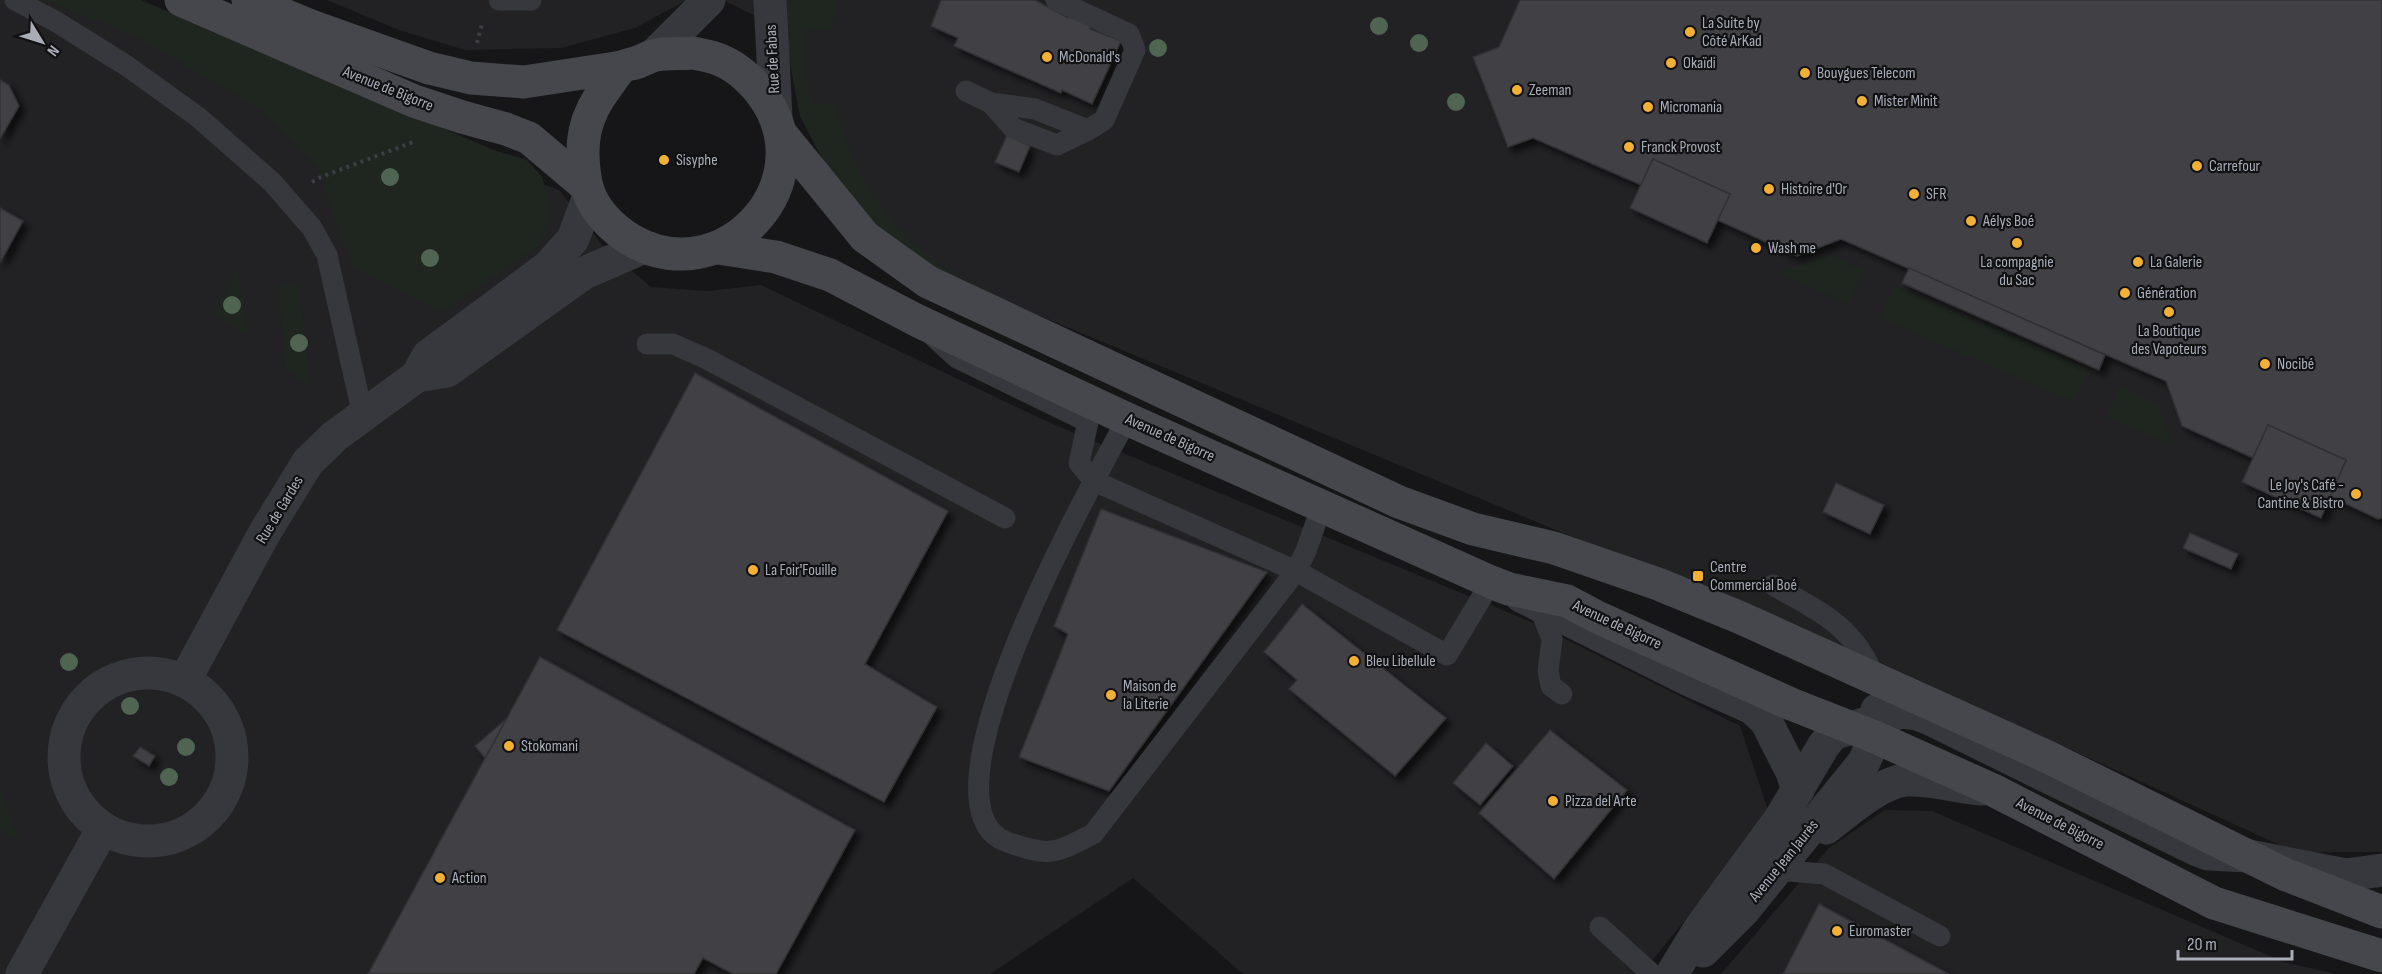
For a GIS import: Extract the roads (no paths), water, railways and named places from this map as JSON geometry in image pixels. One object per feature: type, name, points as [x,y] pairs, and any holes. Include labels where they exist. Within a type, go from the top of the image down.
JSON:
[{"type":"main road","name":"Avenue de Bigorre","points":[[181,0],[414,101],[529,138],[588,191]]},
{"type":"main road","name":"Avenue de Bigorre","points":[[248,0],[429,68],[471,78],[524,82],[622,67]]},
{"type":"main road","points":[[778,126],[782,162],[776,190],[762,214],[742,234],[718,248],[693,254],[677,254],[644,247],[623,236],[606,220],[588,191],[581,157],[585,127],[597,99],[622,67],[654,55],[693,53],[720,60],[743,74],[763,93],[778,126],[866,237],[928,282],[1399,502],[1473,529],[1554,548],[1658,584],[1741,618],[2048,758],[2284,874],[2382,912]]},
{"type":"main road","name":"Avenue de Bigorre","points":[[718,248],[776,257],[830,275],[918,321],[1127,419],[1500,586],[1597,618],[1867,728],[2003,787],[2214,903],[2382,956]]},
{"type":"main road","points":[[2003,787],[2226,890],[2323,916],[2382,937]]},
{"type":"street","points":[[654,55],[709,0]]},
{"type":"street","name":"Rue de Fabas","points":[[771,0],[778,126]]},
{"type":"street","name":"Rue de Gardes","points":[[185,680],[265,532],[308,462],[335,436],[417,376],[428,356],[548,267],[573,239],[588,191]]},
{"type":"street","name":"Rue de Gardes","points":[[417,376],[447,371],[584,273],[644,247]]},
{"type":"street","points":[[1553,604],[1689,680],[1752,708],[1766,721],[1792,772],[1798,790]]},
{"type":"street","points":[[159,672],[185,680],[205,694],[220,711],[230,733],[233,756],[230,780],[220,802],[205,820],[185,833],[163,840],[140,841],[102,830],[78,804],[66,778],[64,750],[70,723],[85,700],[106,683],[132,673],[159,672]]},
{"type":"street","points":[[1867,728],[1877,698],[1874,677]]},
{"type":"street","points":[[1867,728],[1901,712],[1917,714],[2208,854],[2249,856],[2346,875],[2382,870]]},
{"type":"street","name":"Avenue Jean Jaurès","points":[[1672,974],[1700,928],[1780,819],[1824,744],[1833,734],[1867,728],[1864,762],[1744,910],[1677,974]]},
{"type":"street","points":[[1782,863],[1864,799],[1892,784],[1905,780],[2003,787]]},
{"type":"street","points":[[22,974],[102,830]]},
{"type":"lane","points":[[15,0],[55,21],[127,66],[198,117],[272,182],[312,228],[327,255],[363,416]]},
{"type":"lane","points":[[285,0],[376,49]]},
{"type":"lane","points":[[499,0],[531,0]]},
{"type":"lane","points":[[966,91],[991,103],[1035,109],[1088,130],[1104,120],[1135,50],[1130,34],[1056,0]]},
{"type":"lane","points":[[918,321],[957,358],[1088,422],[1079,463],[1094,482],[1296,571],[1447,655],[1500,586]]},
{"type":"lane","points":[[647,344],[673,344],[707,358],[1005,518]]},
{"type":"lane","points":[[1127,419],[1038,591],[993,702],[978,777],[981,808],[989,828],[1000,839],[1033,851],[1059,852],[1093,834],[1296,571],[1306,551],[1322,505]]},
{"type":"lane","points":[[1773,585],[1837,623],[1868,661],[1874,677]]},
{"type":"lane","points":[[1553,604],[1548,671],[1551,686],[1562,694]]},
{"type":"lane","points":[[1782,863],[1824,874],[1940,936]]},
{"type":"lane","points":[[1600,927],[1652,974]]},
{"type":"place","name":"La Suite by Côté ArKad","points":[[1690,32]]},
{"type":"place","name":"McDonald's","points":[[1047,57]]},
{"type":"place","name":"Okaïdi","points":[[1671,63]]},
{"type":"place","name":"Bouygues Telecom","points":[[1805,73]]},
{"type":"place","name":"Zeeman","points":[[1517,90]]},
{"type":"place","name":"Mister Minit","points":[[1862,101]]},
{"type":"place","name":"Micromania","points":[[1648,107]]},
{"type":"place","name":"Franck Provost","points":[[1629,147]]},
{"type":"place","name":"Sisyphe","points":[[664,160]]},
{"type":"place","name":"Carrefour","points":[[2197,166]]},
{"type":"place","name":"Histoire d'Or","points":[[1769,189]]},
{"type":"place","name":"SFR","points":[[1914,194]]},
{"type":"place","name":"Aélys Boé","points":[[1971,221]]},
{"type":"place","name":"La compagnie du Sac","points":[[2017,243]]},
{"type":"place","name":"Wash me","points":[[1756,248]]},
{"type":"place","name":"La Galerie","points":[[2138,262]]},
{"type":"place","name":"Génération","points":[[2125,293]]},
{"type":"place","name":"La Boutique des Vapoteurs","points":[[2169,312]]},
{"type":"place","name":"Nocibé","points":[[2265,364]]},
{"type":"place","name":"Le Joy's Café - Cantine & Bistro","points":[[2356,494]]},
{"type":"place","name":"La Foir'Fouille","points":[[753,570]]},
{"type":"place","name":"Centre Commercial Boé","points":[[1698,576]]},
{"type":"place","name":"Bleu Libellule","points":[[1354,661]]},
{"type":"place","name":"Maison de la Literie","points":[[1111,695]]},
{"type":"place","name":"Stokomani","points":[[509,746]]},
{"type":"place","name":"Pizza del Arte","points":[[1553,801]]},
{"type":"place","name":"Action","points":[[440,878]]},
{"type":"place","name":"Euromaster","points":[[1837,931]]}]
